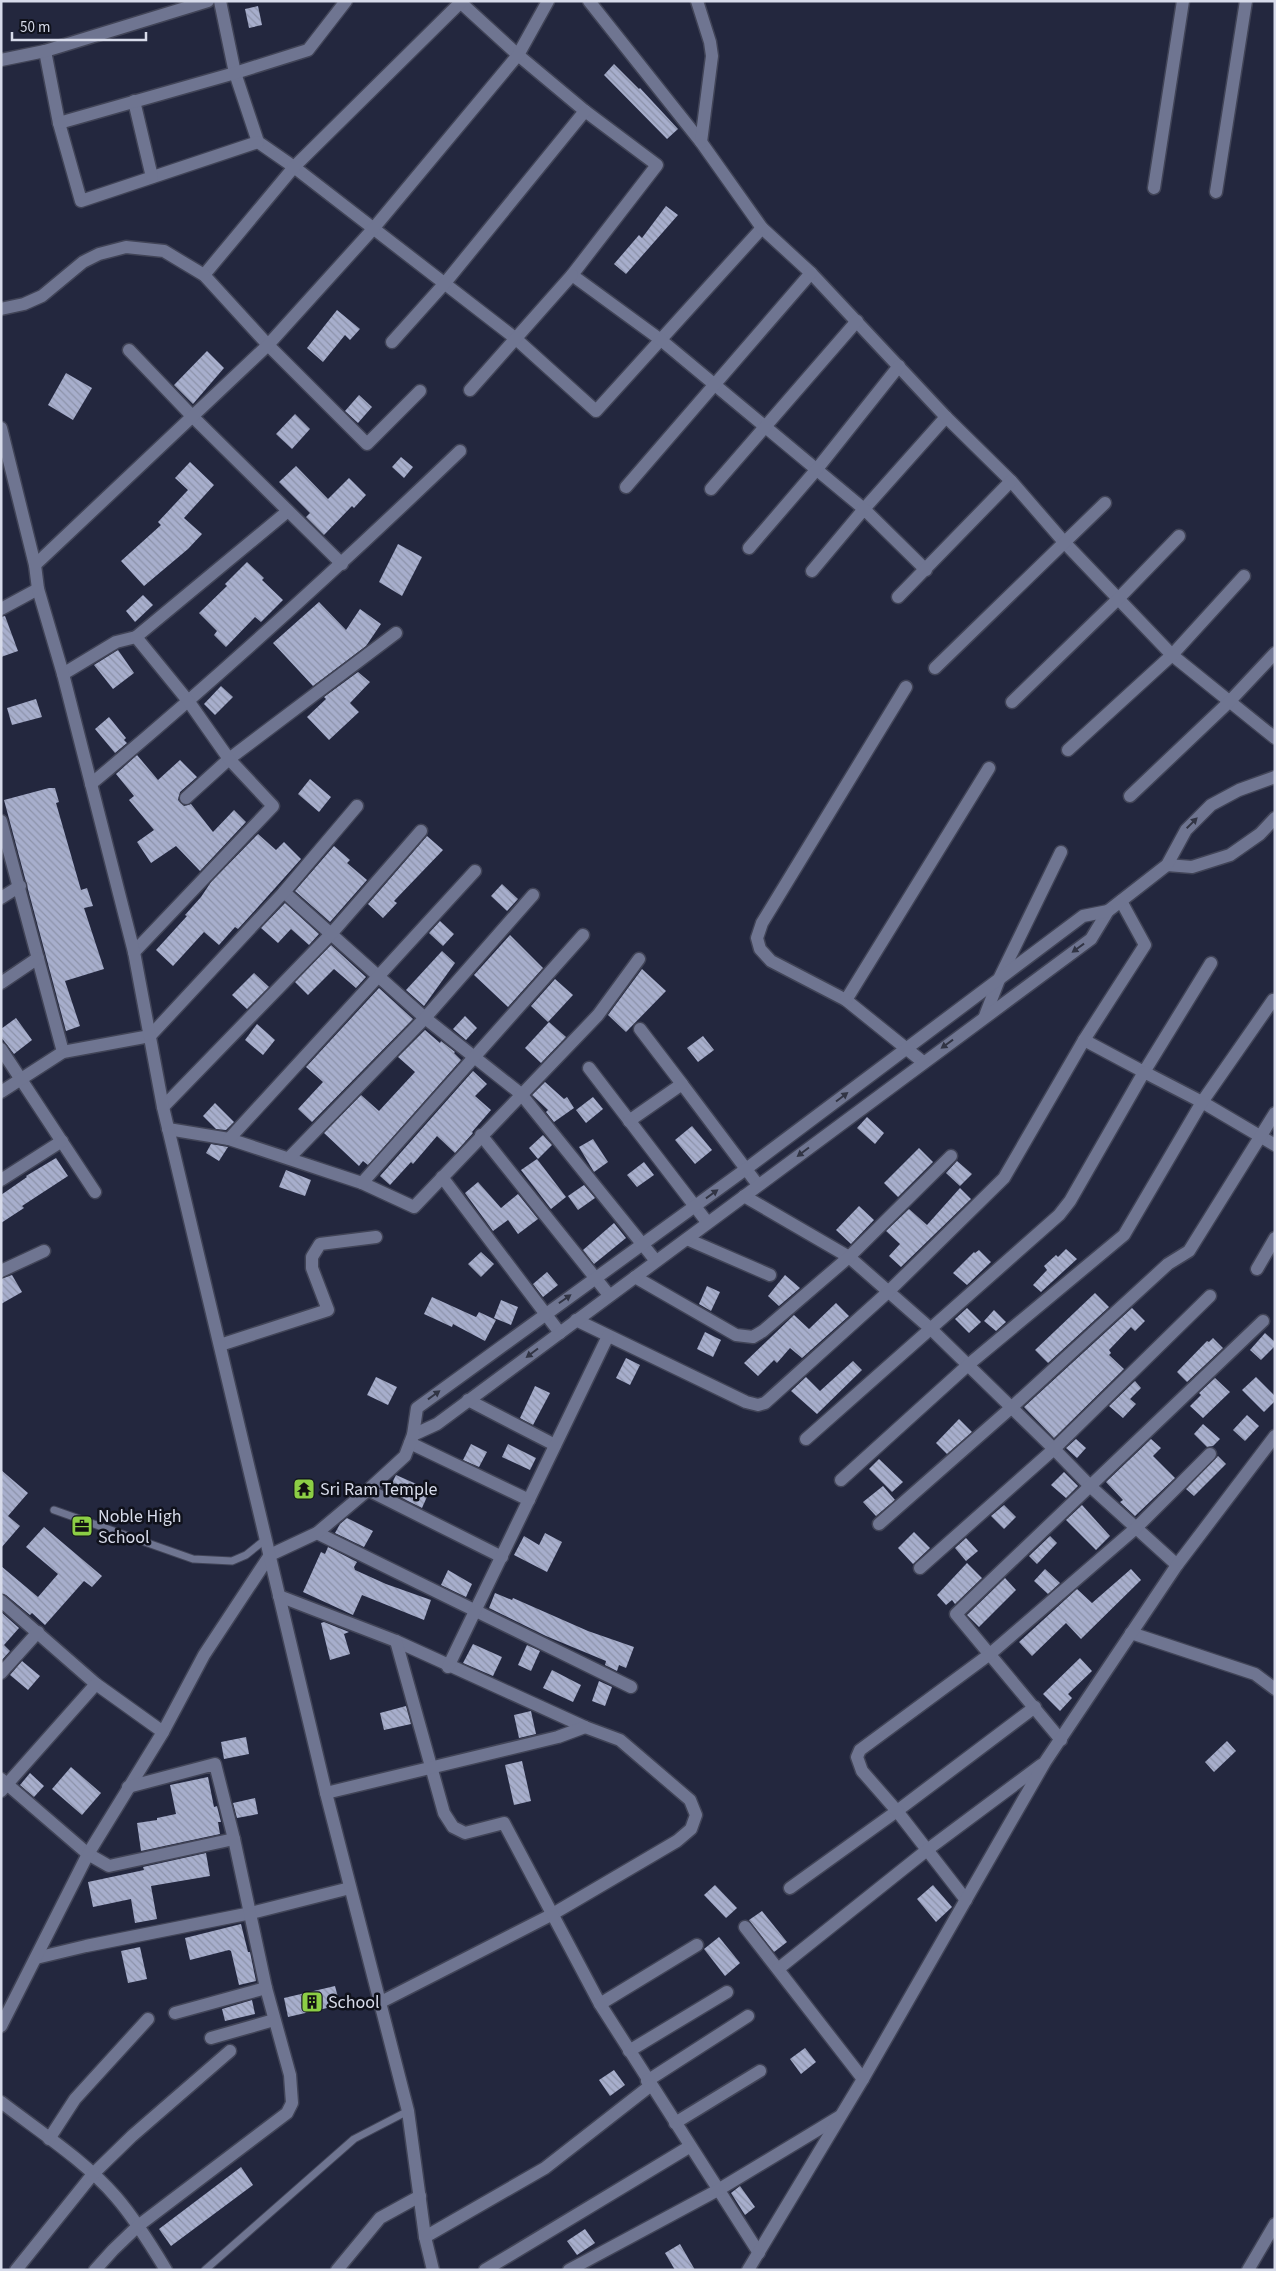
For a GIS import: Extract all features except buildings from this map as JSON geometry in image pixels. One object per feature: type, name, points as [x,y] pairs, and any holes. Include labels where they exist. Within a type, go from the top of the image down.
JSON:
[{"type":"street","points":[[1,60],[44,51],[208,1]]},
{"type":"street","points":[[220,1],[235,73],[258,142],[294,166],[515,338],[596,411],[762,228]]},
{"type":"street","points":[[59,123],[235,73],[308,50],[346,1]]},
{"type":"street","points":[[35,566],[268,345],[373,229],[518,55],[548,1]]},
{"type":"street","points":[[589,1],[701,142],[762,228],[811,273],[946,417],[1011,481],[1064,542],[1172,656],[1275,738]]},
{"type":"street","points":[[697,1],[712,56],[701,142]]},
{"type":"street","points":[[1154,188],[1183,1]]},
{"type":"street","points":[[1216,192],[1246,1]]},
{"type":"street","points":[[204,275],[294,166],[460,2],[518,55],[585,111],[657,165],[572,274],[470,390]]},
{"type":"street","points":[[44,51],[59,123],[81,201],[258,142]]},
{"type":"street","points":[[134,102],[152,177]]},
{"type":"street","points":[[392,342],[445,284],[585,111]]},
{"type":"street","points":[[1,309],[24,304],[42,296],[83,262],[99,254],[126,246],[164,251],[204,275],[268,345],[366,444],[420,391]]},
{"type":"street","points":[[626,486],[811,273]]},
{"type":"street","points":[[572,274],[661,340],[716,384],[864,509],[926,570]]},
{"type":"street","points":[[711,489],[857,321]]},
{"type":"street","points":[[129,350],[193,417],[342,564]]},
{"type":"street","points":[[749,548],[817,469],[899,366]]},
{"type":"street","points":[[812,571],[946,417]]},
{"type":"street","points":[[1,428],[35,566],[38,589],[63,674],[134,952],[163,1108],[326,1793],[408,2112],[425,2237],[433,2270]]},
{"type":"street","points":[[91,784],[189,702],[342,564],[460,451]]},
{"type":"street","points":[[898,597],[1011,481]]},
{"type":"street","points":[[935,668],[1105,503]]},
{"type":"street","points":[[63,674],[116,642],[136,637],[288,511]]},
{"type":"street","points":[[1012,702],[1118,599],[1179,536]]},
{"type":"street","points":[[1068,750],[1172,656],[1244,576]]},
{"type":"street","points":[[1,609],[38,589]]},
{"type":"street","points":[[186,798],[230,759],[396,633]]},
{"type":"street","points":[[134,952],[273,806],[230,759],[189,702],[136,637]]},
{"type":"street","points":[[1130,796],[1229,702],[1275,653]]},
{"type":"street","points":[[906,687],[762,923],[757,938],[760,949],[770,961],[846,1000],[923,1062]]},
{"type":"street","points":[[846,1000],[989,768]]},
{"type":"street","points":[[411,1439],[437,1424],[1091,939],[1108,911],[1168,865],[1186,830],[1211,805],[1239,790],[1275,776]]},
{"type":"street","points":[[1,1092],[63,1052],[150,1036],[284,892],[357,806]]},
{"type":"street","points":[[1168,865],[1192,867],[1230,855],[1260,834],[1275,818]]},
{"type":"street","points":[[1,821],[20,886],[63,1052]]},
{"type":"street","points":[[163,1108],[331,934],[421,831]]},
{"type":"street","points":[[985,1016],[1000,978],[1061,852]]},
{"type":"street","points":[[229,1139],[475,871]]},
{"type":"street","points":[[1,898],[20,886]]},
{"type":"street","points":[[284,892],[425,1018],[521,1094],[656,1261]]},
{"type":"street","points":[[289,1158],[425,1018],[533,895]]},
{"type":"street","points":[[576,1320],[758,1405],[765,1403],[888,1292],[1004,1178],[1084,1040],[1145,945],[1121,901]]},
{"type":"street","points":[[1,2026],[88,1854],[163,1732],[204,1655],[270,1555],[317,1532],[368,1490],[405,1456],[411,1439],[417,1408],[545,1313],[695,1207],[1083,916],[1108,911]]},
{"type":"street","points":[[362,1184],[473,1056],[583,934]]},
{"type":"street","points":[[1,983],[38,958]]},
{"type":"street","points":[[168,1129],[229,1139],[289,1158],[362,1184],[414,1207],[598,1015],[639,959]]},
{"type":"street","points":[[806,1439],[1058,1215],[1070,1202],[1144,1072],[1211,963]]},
{"type":"street","points":[[840,1480],[968,1365],[1124,1234],[1202,1102],[1273,1000]]},
{"type":"street","points":[[640,1029],[758,1186]]},
{"type":"street","points":[[1084,1040],[1202,1102],[1275,1145]]},
{"type":"street","points":[[1,1049],[95,1192]]},
{"type":"street","points":[[589,1068],[707,1222]]},
{"type":"street","points":[[629,1121],[682,1084]]},
{"type":"street","points":[[879,1524],[1012,1407],[1168,1264],[1189,1251],[1275,1113]]},
{"type":"street","points":[[481,1135],[609,1295]]},
{"type":"street","points":[[1,1180],[62,1141]]},
{"type":"street","points":[[634,1277],[736,1335],[753,1337],[763,1332],[849,1257],[951,1156]]},
{"type":"street","points":[[442,1177],[560,1332]]},
{"type":"street","points":[[744,1196],[849,1257],[931,1329],[1091,1487],[1177,1565]]},
{"type":"street","points":[[220,1345],[328,1310],[312,1268],[312,1256],[320,1244],[376,1237]]},
{"type":"street","points":[[1256,1269],[1275,1238]]},
{"type":"street","points":[[687,1239],[770,1275]]},
{"type":"street","points":[[1,1271],[44,1250]]},
{"type":"street","points":[[920,1568],[1054,1449],[1210,1296]]},
{"type":"street","points":[[1061,1740],[956,1614],[1263,1321]]},
{"type":"street","points":[[448,1667],[608,1336]]},
{"type":"street","points":[[468,1400],[555,1445]]},
{"type":"street","points":[[748,2270],[863,2079],[1045,1762],[1177,1565],[1275,1436]]},
{"type":"street","points":[[411,1439],[529,1500]]},
{"type":"street","points":[[966,1900],[897,1811],[874,1787],[858,1765],[857,1758],[860,1750],[990,1654],[1136,1528],[1210,1454]]},
{"type":"street","points":[[368,1490],[502,1557]]},
{"type":"street","points":[[317,1532],[631,1688]]},
{"type":"street","points":[[279,1596],[396,1641],[448,1667],[585,1727],[620,1740],[690,1800],[696,1815],[691,1829],[677,1841],[551,1915],[381,2002]]},
{"type":"street","points":[[1,1601],[96,1684],[163,1732]]},
{"type":"street","points":[[1,1673],[38,1632]]},
{"type":"street","points":[[1131,1633],[1255,1674],[1275,1689]]},
{"type":"street","points":[[396,1641],[444,1813],[453,1827],[465,1833],[504,1823],[551,1915],[600,2004],[689,2147],[759,2253]]},
{"type":"street","points":[[96,1684],[3,1785],[88,1854],[109,1866],[234,1839]]},
{"type":"street","points":[[790,1888],[897,1811],[1035,1707]]},
{"type":"street","points":[[326,1793],[433,1769],[558,1737],[585,1727]]},
{"type":"street","points":[[778,1969],[927,1850],[1045,1762]]},
{"type":"street","points":[[96,2270],[113,2250],[138,2226],[287,2113],[292,2103],[290,2075],[266,1988],[234,1839],[215,1764],[128,1787]]},
{"type":"street","points":[[36,1958],[86,1946],[251,1914],[350,1888]]},
{"type":"street","points":[[745,1927],[863,2079]]},
{"type":"street","points":[[600,2004],[697,1945]]},
{"type":"street","points":[[175,2013],[266,1988]]},
{"type":"street","points":[[629,2051],[727,1992]]},
{"type":"street","points":[[425,2237],[545,2168],[649,2083],[748,2016]]},
{"type":"street","points":[[49,2139],[76,2099],[148,2019]]},
{"type":"street","points":[[211,2038],[274,2020]]},
{"type":"street","points":[[16,2270],[93,2174],[132,2136],[230,2051]]},
{"type":"street","points":[[675,2123],[760,2071]]},
{"type":"street","points":[[1,2102],[93,2174],[116,2197],[138,2226],[166,2270]]},
{"type":"street","points":[[569,2270],[718,2190],[841,2116]]},
{"type":"street","points":[[485,2270],[689,2147]]},
{"type":"street","points":[[336,2270],[380,2218],[420,2196]]},
{"type":"street","points":[[1248,2270],[1275,2224]]},
{"type":"lane","points":[[54,1510],[193,1558],[232,1561],[246,1555],[266,1539]]},
{"type":"lane","points":[[205,2270],[354,2139],[408,2112]]},
{"type":"place","name":"Sri Ram Temple","points":[[304,1489]]},
{"type":"place","name":"Noble High School","points":[[82,1526]]},
{"type":"place","name":"School","points":[[312,2002]]}]
